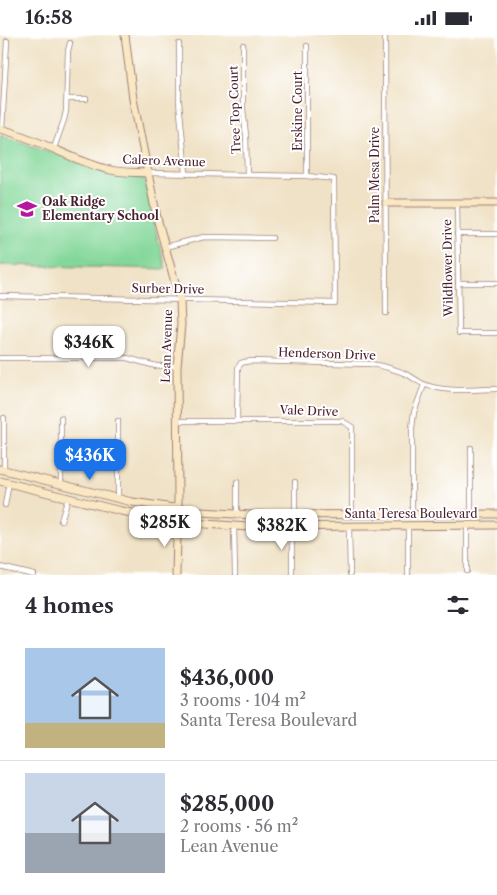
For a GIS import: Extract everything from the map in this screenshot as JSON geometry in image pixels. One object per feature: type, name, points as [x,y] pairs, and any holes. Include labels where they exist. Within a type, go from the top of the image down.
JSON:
[{"type":"main road","name":"Lean Avenue","points":[[125,35],[133,99],[157,218],[180,299],[181,325],[177,366],[176,575]]},
{"type":"main road","name":"Calero Avenue","points":[[1,129],[16,133],[106,169],[149,173]]},
{"type":"main road","points":[[386,203],[497,203]]},
{"type":"main road","name":"Santa Teresa Boulevard","points":[[2,470],[118,499],[177,509],[237,515],[497,514]]},
{"type":"main road","name":"Santa Teresa Boulevard","points":[[0,481],[121,511],[177,521],[234,526],[497,525]]},
{"type":"street","name":"Palm Mesa Drive","points":[[385,35],[386,313]]},
{"type":"street","points":[[1,129],[6,41]]},
{"type":"street","points":[[54,148],[64,120],[70,43]]},
{"type":"street","points":[[179,44],[179,102],[186,173]]},
{"type":"street","name":"Tree Top Court","points":[[242,45],[247,174]]},
{"type":"street","name":"Erskine Court","points":[[307,47],[307,176]]},
{"type":"street","points":[[66,99],[86,99]]},
{"type":"street","name":"Calero Avenue","points":[[149,173],[247,174],[334,179],[336,218],[335,303]]},
{"type":"street","name":"Wildflower Drive","points":[[457,203],[459,333],[497,333]]},
{"type":"street","points":[[457,234],[497,234]]},
{"type":"street","points":[[165,247],[194,238],[204,237],[272,238]]},
{"type":"street","points":[[458,283],[497,283]]},
{"type":"street","name":"Surber Drive","points":[[0,296],[335,303]]},
{"type":"street","points":[[0,358],[128,358],[156,366],[177,366]]},
{"type":"street","name":"Henderson Drive","points":[[237,420],[238,365],[245,362],[372,364],[406,374],[424,385],[450,390],[497,389]]},
{"type":"street","points":[[412,514],[412,428],[414,412],[424,385]]},
{"type":"street","points":[[2,470],[4,418]]},
{"type":"street","points":[[61,418],[61,484]]},
{"type":"street","points":[[118,421],[118,499]]},
{"type":"street","name":"Vale Drive","points":[[177,421],[342,421],[352,427],[352,515]]},
{"type":"street","points":[[470,514],[471,448]]},
{"type":"street","points":[[237,482],[237,515]]},
{"type":"street","points":[[295,482],[295,515]]},
{"type":"street","points":[[5,505],[9,483]]},
{"type":"street","points":[[61,521],[68,498]]},
{"type":"street","points":[[408,525],[408,575]]},
{"type":"street","points":[[467,525],[467,571]]},
{"type":"street","points":[[234,526],[235,575]]},
{"type":"street","points":[[292,526],[292,575]]},
{"type":"street","points":[[349,526],[350,574]]},
{"type":"street","points":[[0,567],[34,575]]},
{"type":"green space","points":[[0,135],[54,153],[98,171],[143,178],[166,269],[0,265]]},
{"type":"place","name":"Oak Ridge Elementary School","points":[[27,209]]}]
